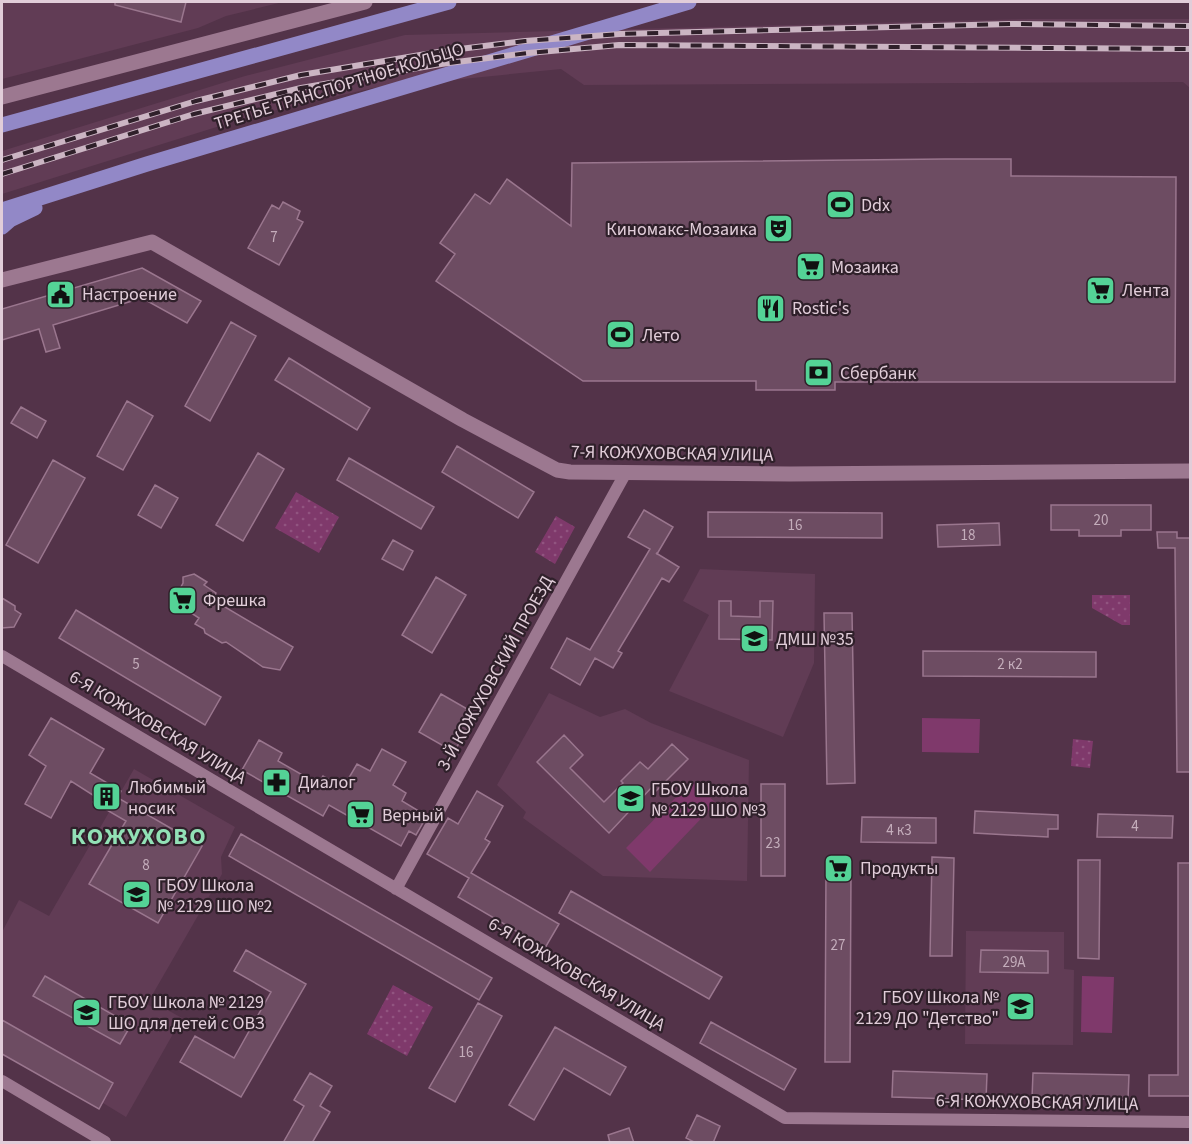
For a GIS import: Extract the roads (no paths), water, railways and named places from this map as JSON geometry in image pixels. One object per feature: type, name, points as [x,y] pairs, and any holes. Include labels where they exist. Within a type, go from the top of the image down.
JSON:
[{"type":"main road","points":[[2,125],[449,2]]},
{"type":"main road","name":"ТРЕТЬЕ ТРАНСПОРТНОЕ КОЛЬЦО","points":[[4,220],[81,185],[689,2]]},
{"type":"street","points":[[2,98],[361,2]]},
{"type":"street","name":"7-Я КОЖУХОВСКАЯ УЛИЦА","points":[[2,280],[152,242],[463,420],[557,470],[625,474],[1191,471]]},
{"type":"street","name":"3-Й КОЖУХОВСКИЙ ПРОЕЗД","points":[[396,889],[625,474]]},
{"type":"street","name":"6-Я КОЖУХОВСКАЯ УЛИЦА","points":[[2,656],[785,1118],[1191,1122]]},
{"type":"street","points":[[2,1081],[105,1143]]},
{"type":"railway","points":[[2,160],[196,101],[301,75],[444,51],[525,41],[620,34],[1011,24],[1190,26]]},
{"type":"railway","points":[[2,174],[194,114],[301,88],[441,64],[528,53],[619,45],[1190,49]]},
{"type":"place","name":"Ddx","points":[[840,205]]},
{"type":"place","name":"Киномакс-Мозаика","points":[[778,229]]},
{"type":"place","name":"Мозаика","points":[[810,267]]},
{"type":"place","name":"Лента","points":[[1101,290]]},
{"type":"place","name":"Настроение","points":[[61,294]]},
{"type":"place","name":"Rostic's","points":[[771,308]]},
{"type":"place","name":"Лето","points":[[621,335]]},
{"type":"place","name":"Сбербанк","points":[[819,373]]},
{"type":"place","name":"Фрешка","points":[[182,600]]},
{"type":"place","name":"ДМШ №35","points":[[755,639]]},
{"type":"place","name":"Диалог","points":[[277,782]]},
{"type":"place","name":"Любимый носик","points":[[107,797]]},
{"type":"place","name":"ГБОУ Школа № 2129 ШО №3","points":[[630,799]]},
{"type":"place","name":"Верный","points":[[361,815]]},
{"type":"place","name":"Продукты","points":[[839,868]]},
{"type":"place","name":"ГБОУ Школа № 2129 ШО №2","points":[[136,895]]},
{"type":"place","name":"ГБОУ Школа № 2129 ДО \"Детство\"","points":[[1020,1007]]},
{"type":"place","name":"ГБОУ Школа № 2129 ШО для детей с ОВЗ","points":[[87,1012]]},
{"type":"district","name":"КОЖУХОВО","points":[[139,836]]}]
